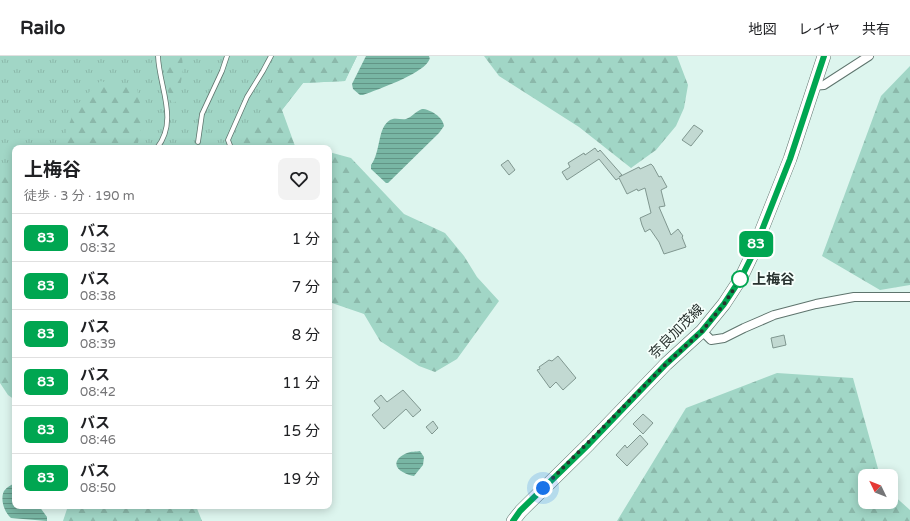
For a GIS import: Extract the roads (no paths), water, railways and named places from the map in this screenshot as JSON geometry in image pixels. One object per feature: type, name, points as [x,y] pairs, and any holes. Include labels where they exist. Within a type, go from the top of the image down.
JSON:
[{"type":"main road","name":"奈良加茂線","points":[[513,521],[520,511],[589,444],[666,364],[702,331],[741,278],[751,258],[790,159],[824,56]]},
{"type":"street","points":[[813,86],[824,85],[868,56]]},
{"type":"street","points":[[702,331],[711,340],[724,338],[774,315],[816,304],[854,297],[910,297]]},
{"type":"lane","points":[[158,56],[168,115],[166,131],[160,145]]},
{"type":"lane","points":[[198,142],[202,114],[222,71],[227,56]]},
{"type":"lane","points":[[230,145],[228,140],[234,125],[247,97],[271,56]]},
{"type":"place","name":"上梅谷","points":[[740,279]]}]
